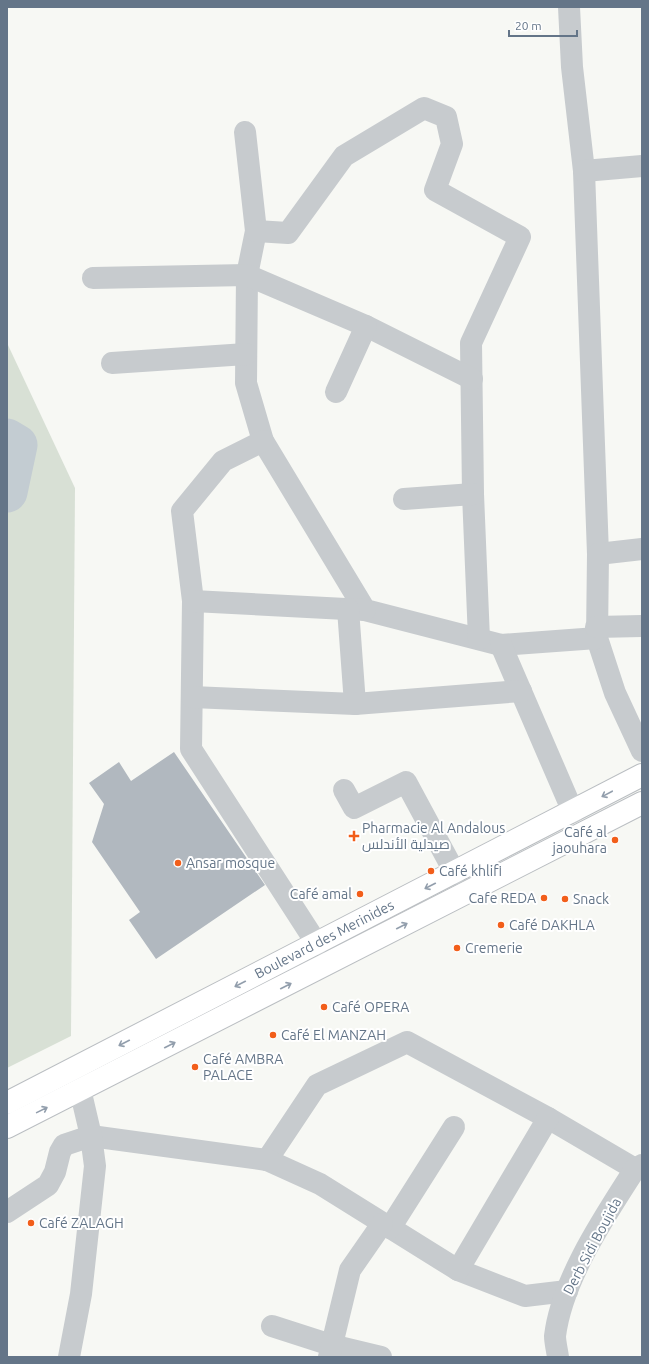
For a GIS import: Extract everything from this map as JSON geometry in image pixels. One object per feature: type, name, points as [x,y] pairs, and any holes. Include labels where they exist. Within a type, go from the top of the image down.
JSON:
[{"type":"main road","name":"Boulevard des Merinides","points":[[7,1102],[455,873],[642,775]]},
{"type":"main road","name":"Boulevard des Merinides","points":[[7,1127],[642,803]]},
{"type":"street","points":[[569,7],[572,67],[584,170],[598,554],[597,633],[615,693],[635,718],[642,751]]},
{"type":"street","points":[[256,231],[288,233],[344,156],[424,108],[446,117],[452,144],[435,190],[520,237],[471,343],[473,494],[479,639]]},
{"type":"street","points":[[245,132],[256,231],[247,275],[246,383],[263,441],[357,609],[355,704]]},
{"type":"street","points":[[584,170],[642,166]]},
{"type":"street","points":[[93,278],[247,275],[366,326],[472,379]]},
{"type":"street","points":[[336,392],[366,326]]},
{"type":"street","points":[[112,363],[246,354]]},
{"type":"street","points":[[263,441],[222,461],[182,511],[194,601],[191,749],[317,944]]},
{"type":"street","points":[[404,499],[473,494]]},
{"type":"street","points":[[598,554],[642,549]]},
{"type":"street","points":[[194,601],[357,609],[501,645],[642,626]]},
{"type":"street","points":[[501,645],[573,812]]},
{"type":"street","points":[[192,697],[355,704],[521,691]]},
{"type":"street","points":[[344,790],[354,808],[406,782],[455,873]]},
{"type":"street","points":[[267,1160],[317,1085],[407,1042],[638,1167]]},
{"type":"street","points":[[69,1357],[81,1294],[95,1166],[91,1136],[76,1068]]},
{"type":"street","points":[[458,1270],[548,1118]]},
{"type":"street","points":[[330,1351],[350,1270],[386,1226],[454,1127]]},
{"type":"street","points":[[7,1212],[48,1185],[55,1172],[60,1152],[64,1146],[91,1136],[267,1160],[320,1184],[458,1270],[525,1296],[567,1291]]},
{"type":"street","name":"Derb Sidi Boujida","points":[[558,1357],[555,1337],[567,1291],[602,1220],[638,1167]]},
{"type":"street","points":[[272,1326],[330,1351],[381,1357]]},
{"type":"shaded area","points":[[7,343],[75,488],[71,1036],[7,1068]]},
{"type":"building","name":"Ansar mosque","points":[[174,752],[265,885],[156,959],[129,920],[140,912],[92,842],[104,804],[89,783],[119,762],[131,781]]},
{"type":"waterway","points":[[7,439],[17,445],[7,492]]},
{"type":"place","name":"Pharmacie Al Andalous صيدلية الأندلس","points":[[354,836]]},
{"type":"place","name":"Café al jaouhara","points":[[615,840]]},
{"type":"place","name":"Ansar mosque","points":[[178,863]]},
{"type":"place","name":"Café khlifi","points":[[431,871]]},
{"type":"place","name":"Café amal","points":[[360,894]]},
{"type":"place","name":"Cafe REDA","points":[[544,898]]},
{"type":"place","name":"Snack","points":[[565,899]]},
{"type":"place","name":"Café DAKHLA","points":[[501,925]]},
{"type":"place","name":"Cremerie","points":[[457,948]]},
{"type":"place","name":"Café OPERA","points":[[324,1007]]},
{"type":"place","name":"Café El MANZAH","points":[[273,1035]]},
{"type":"place","name":"Café AMBRA PALACE","points":[[195,1067]]},
{"type":"place","name":"Café ZALAGH","points":[[31,1223]]}]
